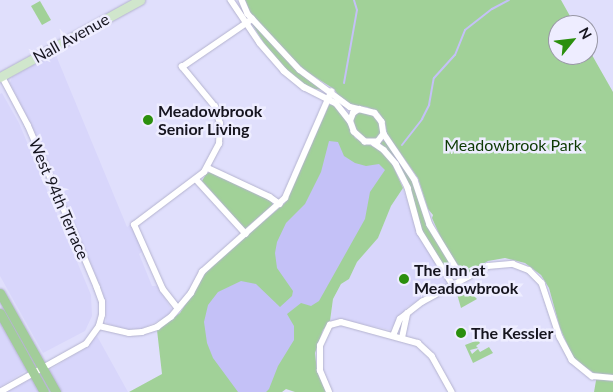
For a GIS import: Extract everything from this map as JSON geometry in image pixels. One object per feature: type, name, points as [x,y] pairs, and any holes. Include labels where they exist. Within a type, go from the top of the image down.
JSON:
[{"type":"main road","name":"Nall Avenue","points":[[1,78],[140,0]]},
{"type":"main road","points":[[0,293],[38,371],[44,392]]},
{"type":"main road","points":[[0,313],[38,371],[56,392]]},
{"type":"street","points":[[231,0],[267,52],[292,79],[304,87],[330,95],[350,120],[357,137],[365,142],[374,143],[384,150],[396,164],[408,188],[420,232],[453,284]]},
{"type":"street","points":[[242,0],[252,20],[300,70],[330,95],[350,107],[376,113],[382,122],[384,134],[415,180],[434,233],[463,279]]},
{"type":"street","points":[[178,309],[163,290],[134,225],[208,168],[221,137],[219,119],[215,107],[182,67],[252,20]]},
{"type":"street","name":"West 94th Terrace","points":[[1,78],[28,126],[96,288],[102,307],[100,326]]},
{"type":"street","points":[[0,392],[86,344],[100,326],[128,334],[142,332],[156,327],[178,309],[202,272],[280,204],[289,191],[330,95]]},
{"type":"street","points":[[350,120],[353,113],[359,109]]},
{"type":"street","points":[[374,143],[382,139],[384,134]]},
{"type":"street","points":[[208,168],[270,197],[280,204]]},
{"type":"street","points":[[196,179],[246,234]]},
{"type":"street","points":[[393,336],[398,322],[415,306],[453,284],[488,266],[501,263],[518,265],[529,270],[544,288],[558,331],[572,360],[592,376],[613,378]]},
{"type":"street","points":[[402,338],[406,314]]},
{"type":"street","points":[[329,392],[319,361],[320,346],[330,325],[341,322],[418,344],[430,353],[452,392]]},
{"type":"shaded area","points":[[55,53],[127,227],[131,224],[143,251],[139,254],[152,286],[157,286],[172,310],[168,316],[139,330],[132,331],[106,323],[106,305],[102,290],[36,134],[10,83],[12,77]]},
{"type":"shaded area","points":[[2,93],[19,123],[91,295],[92,316],[85,331],[43,353],[0,276],[0,94]]},
{"type":"shaded area","points":[[329,141],[338,142],[344,156],[355,163],[366,166],[379,164],[385,170],[370,192],[365,219],[319,301],[311,306],[301,303],[287,314],[294,326],[294,340],[278,366],[269,389],[266,392],[238,392],[213,358],[207,343],[204,322],[208,305],[218,292],[241,281],[256,284],[280,307],[292,296],[293,291],[277,268],[275,253],[277,242],[286,223],[305,204],[321,172]]},
{"type":"shaded area","points":[[403,188],[417,232],[447,281],[446,285],[407,307],[390,330],[339,319],[330,321],[333,299],[341,284],[349,279],[357,262],[378,238],[391,206]]},
{"type":"shaded area","points":[[0,319],[27,370],[0,387]]},
{"type":"shaded area","points":[[97,336],[128,392],[60,392],[49,372],[84,349]]},
{"type":"shaded area","points":[[34,379],[42,392],[7,392]]},
{"type":"green space","name":"Meadowbrook Park","points":[[245,0],[561,0],[569,15],[548,15],[548,65],[598,65],[613,92],[613,392],[594,392],[597,375],[576,361],[572,355],[560,328],[549,288],[541,275],[525,263],[505,258],[488,261],[468,273],[463,272],[445,247],[432,218],[433,215],[428,209],[418,178],[387,134],[385,122],[379,113],[367,107],[351,105],[338,95],[334,89],[307,72],[289,56],[251,14]]},
{"type":"green space","points":[[40,1],[51,20],[42,25],[31,6]]},
{"type":"green space","points":[[252,24],[322,90],[310,88],[292,76],[269,51]]},
{"type":"green space","points":[[329,105],[334,105],[346,117],[355,138],[378,149],[389,157],[403,188],[391,206],[378,238],[357,262],[349,279],[341,284],[333,299],[330,321],[323,330],[315,353],[317,371],[326,392],[295,392],[286,389],[282,392],[129,392],[162,374],[157,330],[180,313],[208,269],[285,203]]},
{"type":"green space","points":[[357,112],[372,115],[379,123],[381,134],[377,140],[367,139],[357,132],[353,119]]},
{"type":"green space","points":[[384,140],[414,183],[427,222],[455,269],[453,274],[449,274],[423,232],[391,154],[380,143]]},
{"type":"green space","points":[[210,172],[271,200],[273,205],[245,229],[202,181],[206,174]]},
{"type":"green space","points":[[466,288],[477,299],[461,308],[457,294],[460,289]]},
{"type":"green space","points":[[478,340],[480,343],[476,346],[478,348],[470,350],[472,354],[478,349],[480,352],[489,347],[493,353],[473,363],[465,345]]},
{"type":"waterway","points":[[344,83],[357,10],[354,0]]},
{"type":"waterway","points":[[402,145],[422,119],[429,105],[434,78],[455,55],[465,30],[492,9],[509,0]]},
{"type":"place","name":"Meadowbrook Senior Living","points":[[148,120]]},
{"type":"place","name":"The Inn at Meadowbrook","points":[[404,279]]},
{"type":"place","name":"The Kessler","points":[[461,333]]}]
